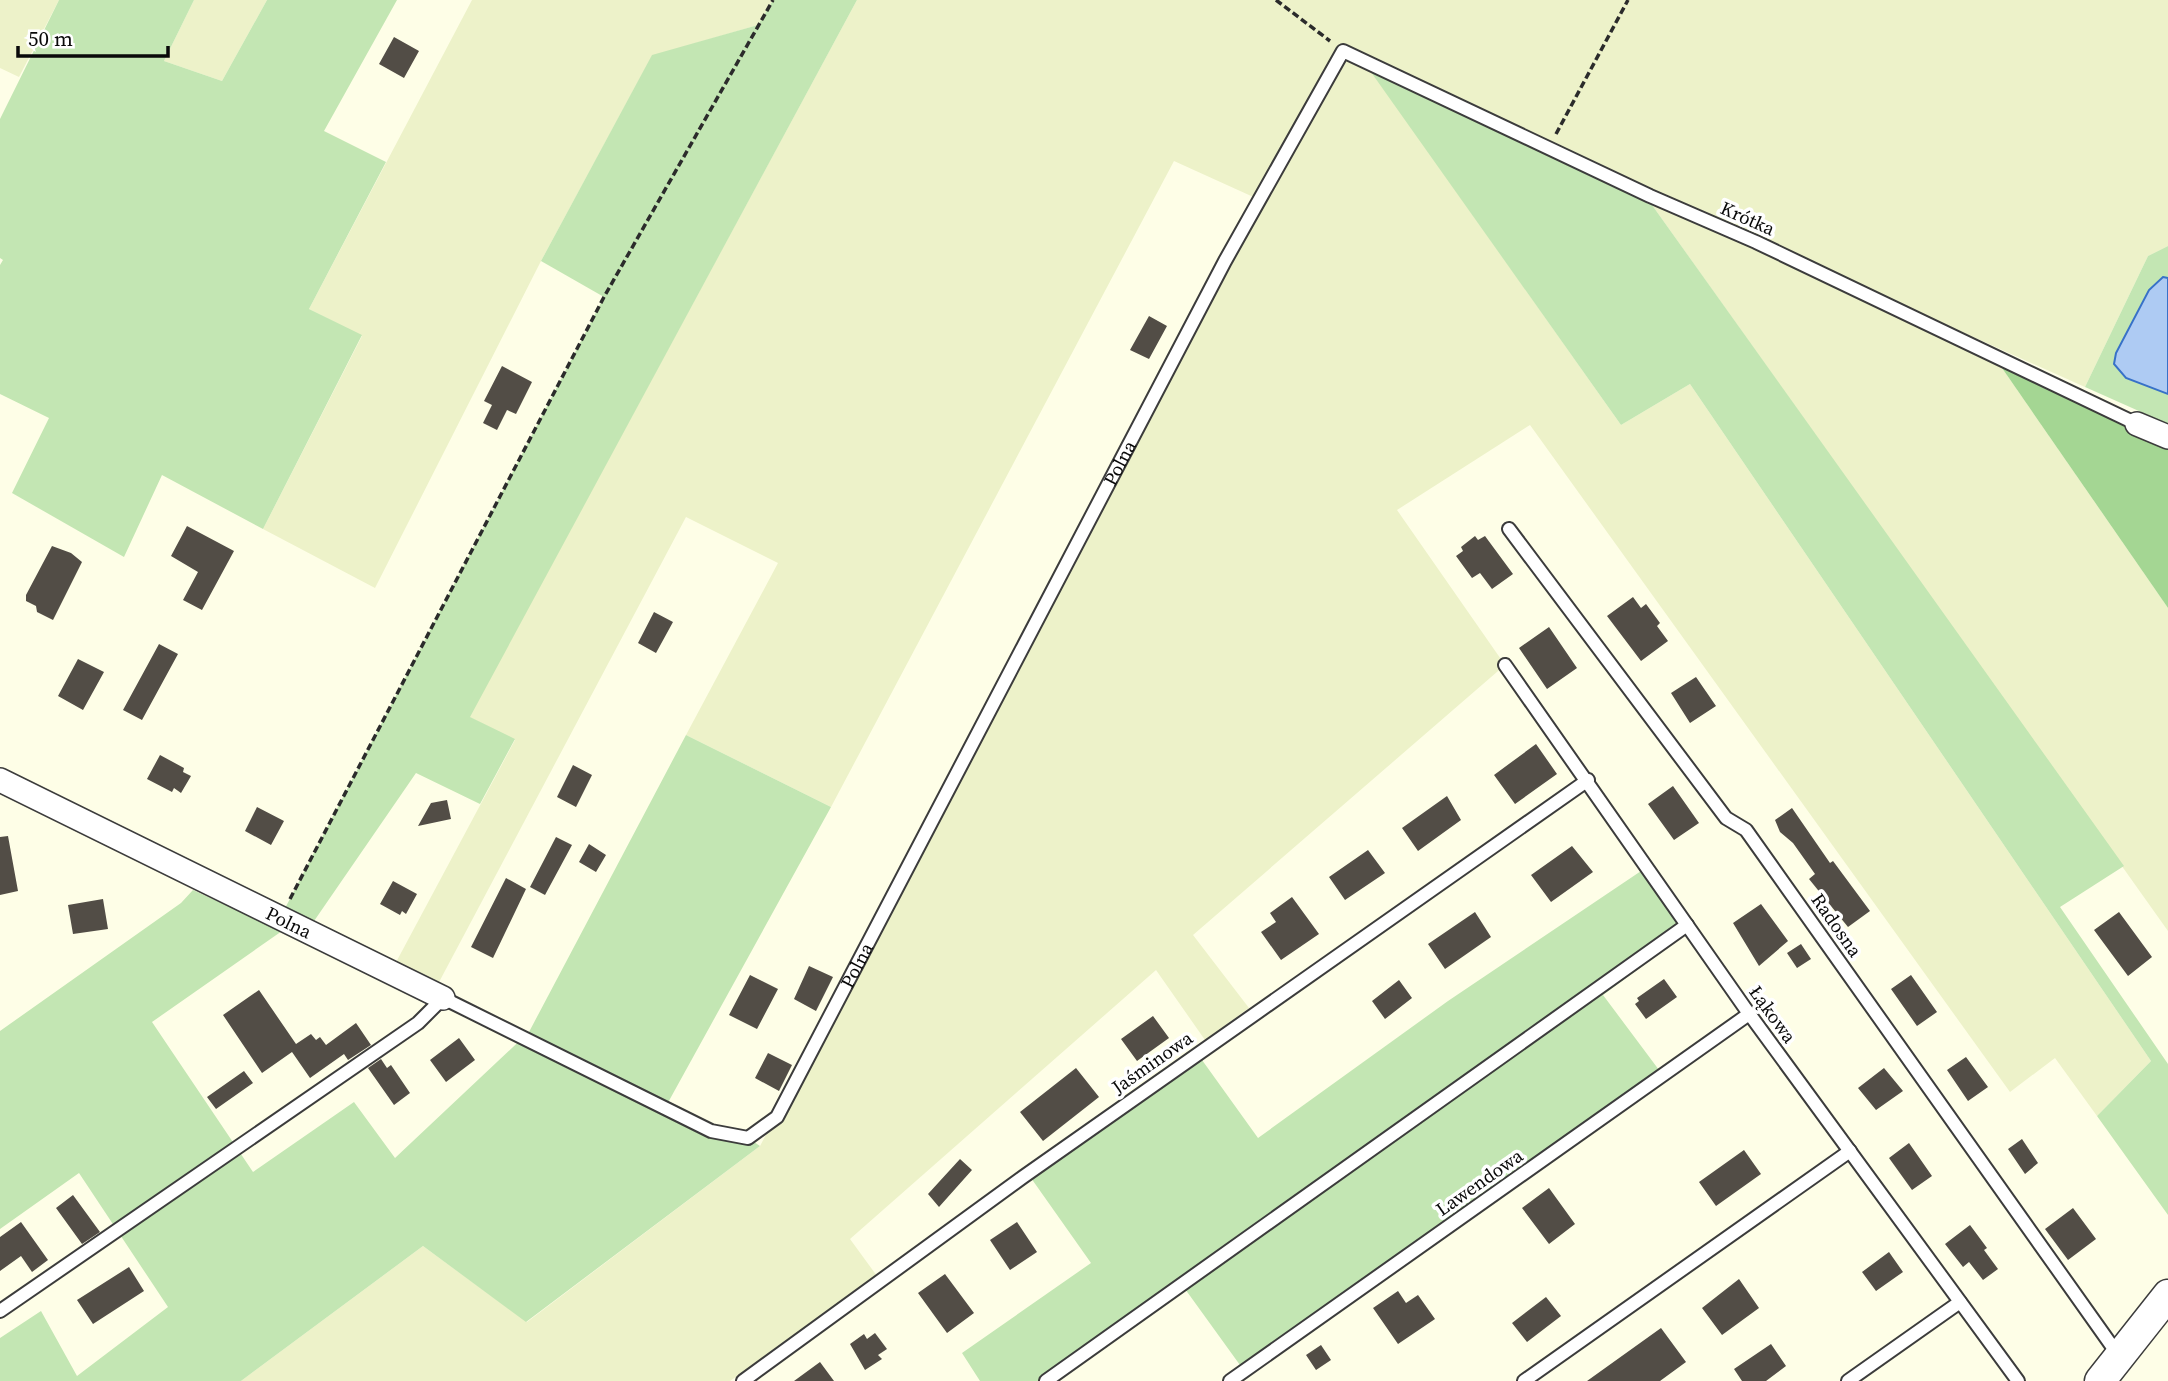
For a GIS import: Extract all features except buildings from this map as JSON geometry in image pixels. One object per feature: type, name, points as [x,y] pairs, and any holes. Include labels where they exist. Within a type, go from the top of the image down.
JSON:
[{"type":"street","points":[[2137,424],[2168,437]]},
{"type":"street","name":"Polna","points":[[0,780],[443,998]]},
{"type":"street","points":[[2100,1381],[2168,1296]]},
{"type":"lane","name":"Krótka","points":[[1343,51],[1756,242],[2137,424]]},
{"type":"lane","name":"Polna","points":[[443,998],[710,1132],[748,1138],[777,1117],[1225,261],[1343,51]]},
{"type":"lane","name":"Radosna","points":[[1509,528],[1726,818],[1746,830],[2120,1356]]},
{"type":"lane","name":"Łąkowa","points":[[1504,665],[1588,780],[1749,1014],[2018,1381]]},
{"type":"lane","name":"Jaśminowa","points":[[743,1381],[1034,1169],[1588,780]]},
{"type":"lane","points":[[1046,1381],[1687,926]]},
{"type":"lane","points":[[0,1311],[418,1023],[443,998]]},
{"type":"lane","name":"Lawendowa","points":[[1230,1381],[1749,1014]]},
{"type":"lane","points":[[1524,1381],[1850,1151]]},
{"type":"lane","points":[[1848,1381],[1960,1303]]},
{"type":"path","points":[[281,916],[604,297],[773,0]]},
{"type":"path","points":[[1276,0],[1343,51]]},
{"type":"path","points":[[1549,148],[1628,0]]},
{"type":"green space","points":[[0,0],[59,0],[19,77],[0,68]]},
{"type":"green space","points":[[59,0],[194,0],[164,61],[222,81],[267,0],[397,0],[324,131],[386,162],[309,309],[362,335],[263,529],[162,475],[124,557],[12,493],[49,418],[0,394],[0,265],[3,260],[0,258],[0,119]]},
{"type":"green space","points":[[194,0],[267,0],[222,81],[164,61]]},
{"type":"green space","points":[[472,0],[773,0],[758,25],[652,56],[541,261],[375,588],[263,529],[362,336],[309,309]]},
{"type":"green space","points":[[773,0],[857,0],[470,717],[515,739],[480,804],[416,773],[312,924],[281,916],[604,297],[541,261],[652,55],[758,25]]},
{"type":"green space","points":[[857,0],[2168,0],[2168,246],[2148,256],[2085,387],[1367,65],[1621,425],[1690,384],[2151,1061],[2097,1116],[2055,1058],[2010,1092],[1530,425],[1397,510],[1505,665],[1193,935],[1249,1008],[1205,1040],[1156,970],[850,1239],[877,1276],[730,1381],[241,1381],[423,1246],[527,1322],[760,1146],[1260,200],[1174,161],[831,807],[686,735],[778,563],[686,517],[438,984],[394,966],[515,740],[469,717]]},
{"type":"green space","points":[[1361,58],[1652,205],[2124,866],[2060,907],[2168,1064],[2168,1215],[2097,1116],[2151,1061],[1690,384],[1621,425]]},
{"type":"green space","points":[[1650,196],[1993,355],[2168,608],[2168,931],[1652,205]]},
{"type":"green space","points":[[2168,246],[2168,424],[2085,387],[2148,256]]},
{"type":"green space","points":[[1993,355],[2168,435],[2168,608]]},
{"type":"green space","points":[[686,735],[831,807],[665,1108],[748,1138],[760,1146],[526,1322],[423,1246],[241,1381],[0,1381],[0,1338],[41,1311],[77,1376],[168,1307],[79,1173],[0,1229],[0,1031],[181,903],[193,890],[282,931],[152,1022],[253,1172],[354,1102],[395,1158],[529,1032]]},
{"type":"green space","points":[[1647,867],[1687,933],[1603,995],[1659,1070],[1245,1372],[1180,1282],[1044,1381],[980,1381],[962,1353],[1091,1263],[1031,1178],[1202,1060],[1258,1138],[1448,1001]]},
{"type":"water","points":[[2163,277],[2168,278],[2168,394],[2126,378],[2114,364],[2116,353],[2149,290]]}]
